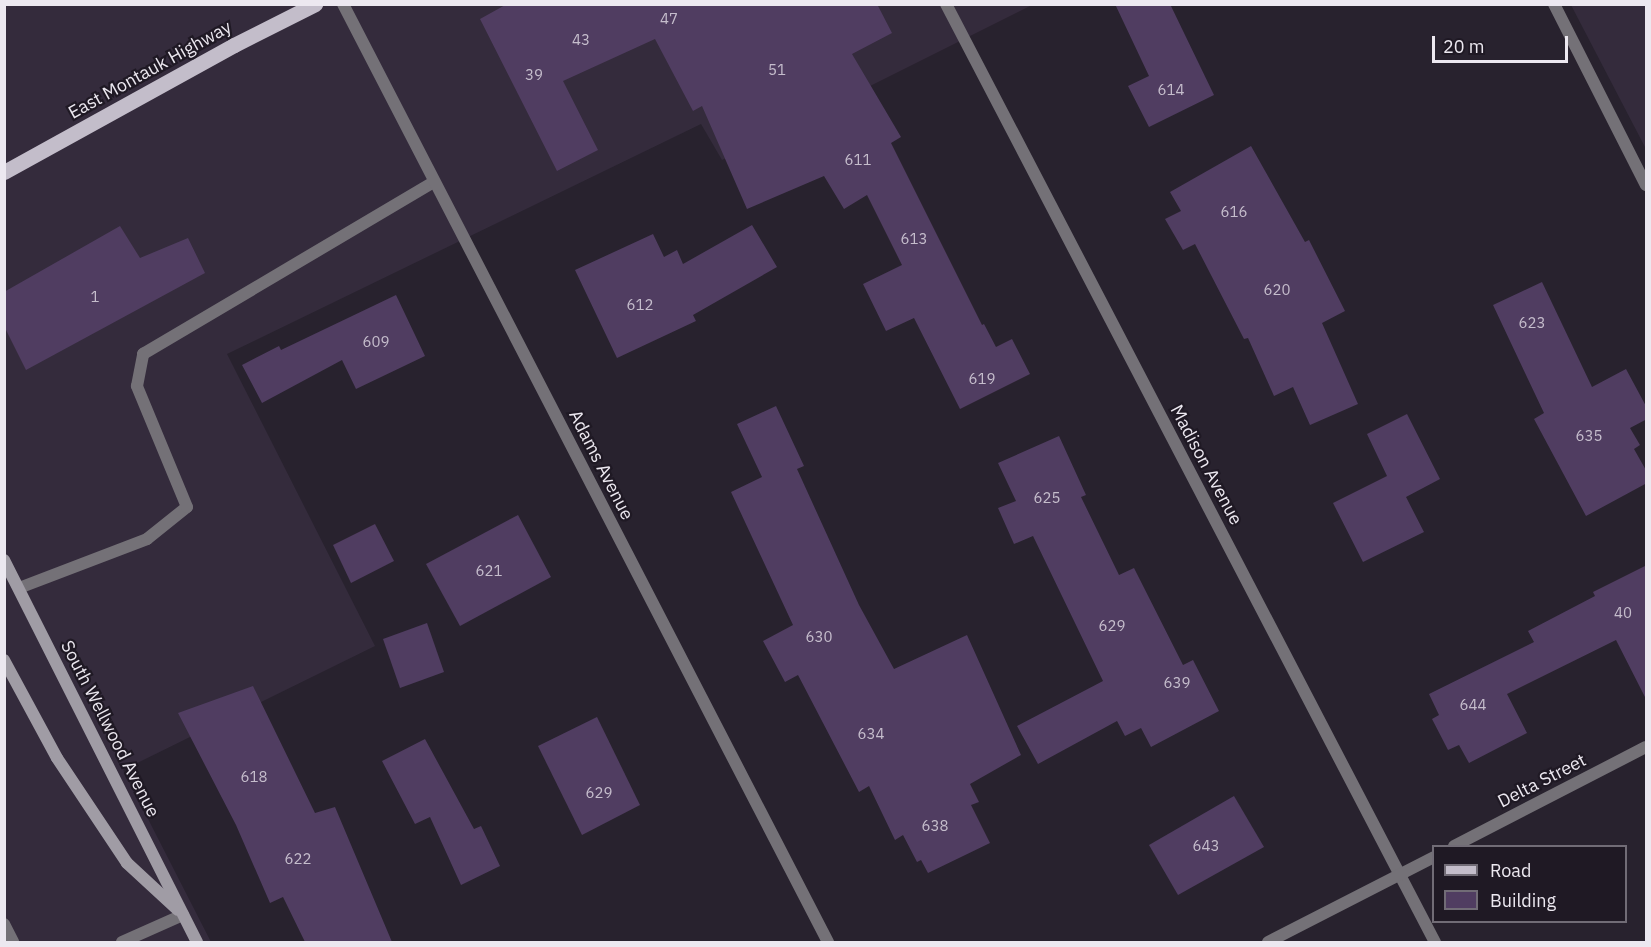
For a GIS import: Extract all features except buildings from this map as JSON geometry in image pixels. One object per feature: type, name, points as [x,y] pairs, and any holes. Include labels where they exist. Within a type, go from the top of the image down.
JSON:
[{"type":"main road","name":"East Montauk Highway","points":[[4,172],[234,45],[315,4]]},
{"type":"street","name":"Adams Avenue","points":[[343,4],[828,942]]},
{"type":"street","name":"Madison Avenue","points":[[946,4],[1435,942]]},
{"type":"street","points":[[1554,4],[1647,185]]},
{"type":"street","points":[[19,588],[147,539],[187,507],[137,386],[143,354],[434,182]]},
{"type":"street","name":"South Wellwood Avenue","points":[[4,560],[197,942]]},
{"type":"street","name":"South Wellwood Avenue","points":[[4,660],[57,758],[127,862],[183,915]]},
{"type":"street","name":"Delta Street","points":[[1456,845],[1647,747]]},
{"type":"street","points":[[1268,942],[1432,858]]},
{"type":"street","points":[[122,942],[183,915]]},
{"type":"street","points":[[4,924],[13,942]]},
{"type":"shaded area","points":[[5,5],[1032,5],[722,160],[701,124],[227,354],[375,646],[123,770],[211,942],[5,942]]},
{"type":"shaded area","points":[[1571,5],[1646,5],[1646,149]]}]
